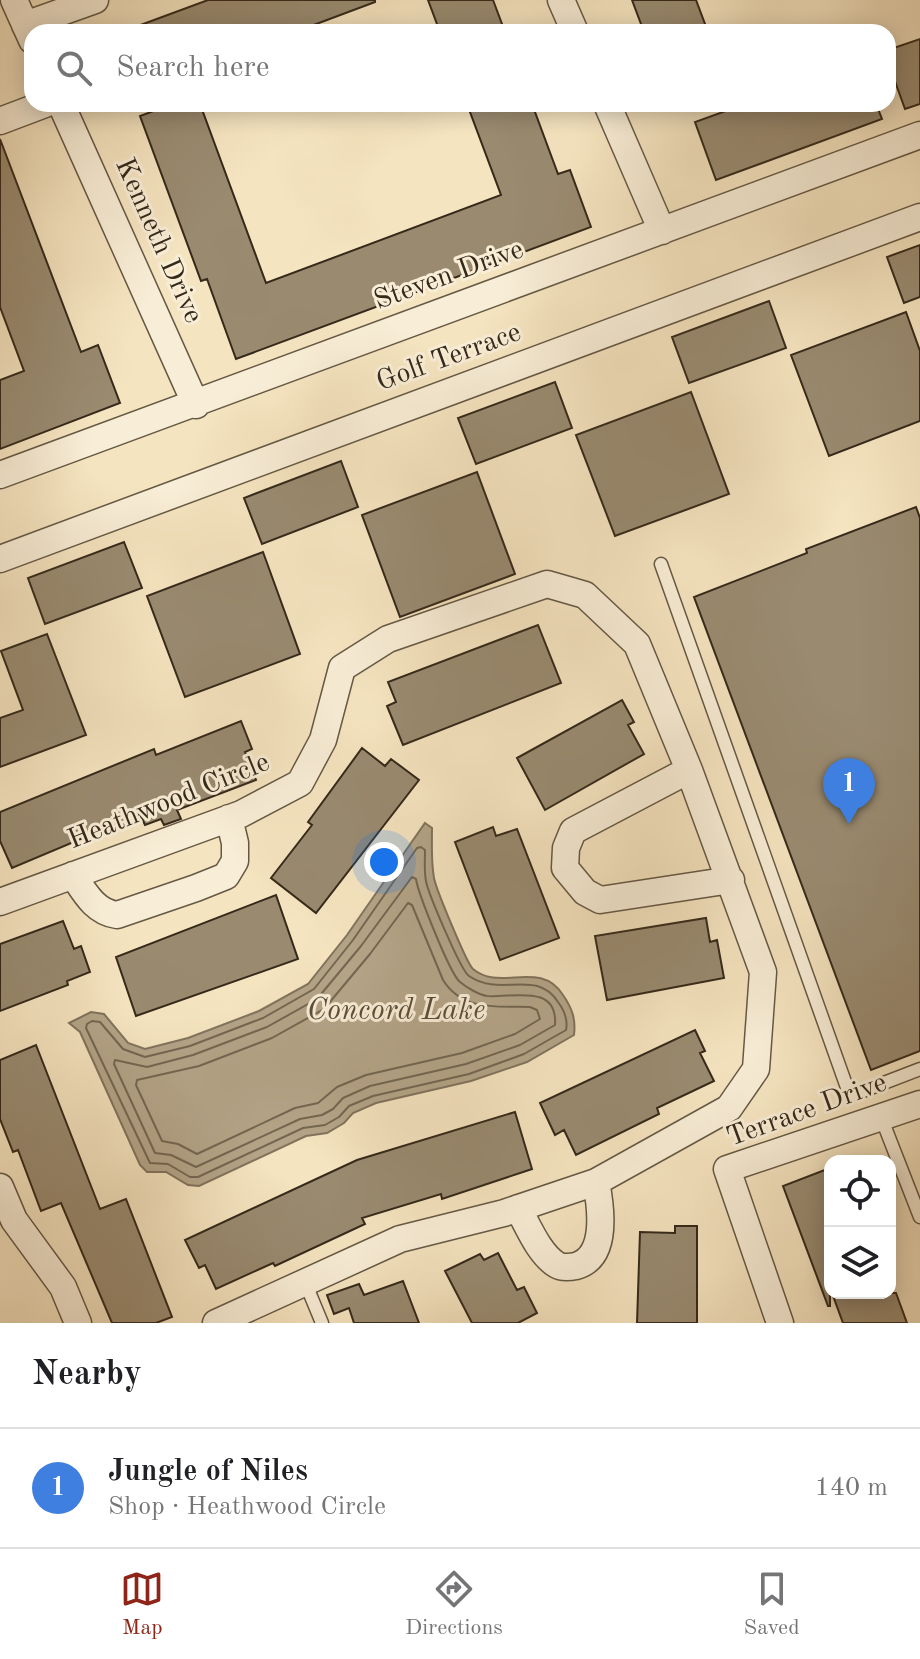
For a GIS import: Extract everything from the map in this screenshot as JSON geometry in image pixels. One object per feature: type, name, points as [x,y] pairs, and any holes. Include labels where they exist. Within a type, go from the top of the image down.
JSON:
[{"type":"street","points":[[14,0],[25,24]]},
{"type":"street","points":[[47,24],[95,0]]},
{"type":"street","points":[[561,0],[572,24]]},
{"type":"street","points":[[0,121],[24,112]]},
{"type":"street","name":"Kenneth Drive","points":[[65,112],[196,405]]},
{"type":"street","points":[[610,112],[662,231]]},
{"type":"street","name":"Steven Drive","points":[[0,475],[920,135]]},
{"type":"street","name":"Golf Terrace","points":[[0,559],[920,217]]},
{"type":"street","name":"Heathwood Circle","points":[[0,902],[229,818],[300,783],[323,740],[342,668],[388,639],[547,584],[585,595],[637,644],[689,770],[763,972],[756,1069],[729,1108],[596,1182],[518,1208],[400,1239],[216,1323]]},
{"type":"street","points":[[689,770],[573,831],[566,848],[565,868],[585,892],[600,900],[731,880]]},
{"type":"street","points":[[73,875],[96,905],[105,913],[117,915],[196,888],[226,876],[235,861],[235,843],[229,818]]},
{"type":"street","name":"Terrace Drive","points":[[780,1323],[727,1169],[920,1104]]},
{"type":"street","points":[[518,1208],[542,1250],[558,1266],[572,1267],[587,1262],[596,1246],[600,1227],[596,1182]]},
{"type":"street","points":[[0,1187],[14,1220],[63,1287],[78,1323]]},
{"type":"lane","points":[[661,564],[850,1096],[920,1069]]},
{"type":"lane","points":[[881,1117],[920,1217]]},
{"type":"lane","points":[[305,1282],[322,1323]]},
{"type":"water","name":"Concord Lake","points":[[425,823],[432,828],[432,866],[436,885],[473,969],[495,978],[532,977],[554,984],[571,1009],[574,1035],[527,1062],[471,1081],[376,1103],[353,1113],[344,1123],[327,1133],[306,1136],[199,1186],[188,1185],[166,1172],[147,1172],[140,1165],[80,1032],[69,1023],[91,1012],[104,1014],[128,1043],[145,1049],[188,1038],[259,1011],[308,984],[347,935]]},
{"type":"building","points":[[208,0],[375,0],[316,24],[143,24]]},
{"type":"building","points":[[428,0],[493,0],[502,24],[437,24]]},
{"type":"building","points":[[632,0],[696,0],[705,24],[641,24]]},
{"type":"building","points":[[920,39],[920,104],[905,109],[896,84],[896,47]]},
{"type":"building","points":[[151,112],[203,112],[266,283],[501,195],[470,112],[535,112],[558,174],[570,170],[591,227],[236,359],[207,279],[201,281],[140,116]]},
{"type":"building","points":[[723,112],[879,112],[882,119],[716,180],[695,122]]},
{"type":"building","points":[[0,139],[81,352],[98,345],[120,403],[0,449],[0,380],[24,371],[0,307]]},
{"type":"building","points":[[920,245],[920,297],[904,303],[887,257]]},
{"type":"building","points":[[769,301],[786,348],[689,383],[672,337]]},
{"type":"building","points":[[906,312],[920,351],[920,421],[829,456],[791,355]]},
{"type":"building","points":[[555,382],[572,428],[476,464],[458,418]]},
{"type":"building","points":[[691,392],[729,494],[615,536],[576,435]]},
{"type":"building","points":[[341,461],[358,507],[262,544],[244,498]]},
{"type":"building","points":[[477,472],[515,574],[400,617],[362,515]]},
{"type":"building","points":[[916,507],[920,518],[920,1051],[871,1070],[694,597],[807,553],[806,549]]},
{"type":"building","points":[[124,542],[142,588],[45,624],[28,578]]},
{"type":"building","points":[[263,552],[300,654],[185,697],[147,596]]},
{"type":"building","points":[[538,625],[561,683],[403,745],[387,706],[396,702],[388,682]]},
{"type":"building","points":[[47,634],[86,735],[0,767],[0,718],[23,710],[1,651]]},
{"type":"building","points":[[622,700],[634,722],[628,725],[644,754],[545,810],[517,758]]},
{"type":"building","points":[[241,721],[252,749],[245,752],[256,780],[177,810],[181,819],[164,825],[161,819],[145,825],[140,814],[12,868],[0,841],[0,812],[154,749],[156,755]]},
{"type":"building","points":[[362,748],[385,766],[391,759],[419,780],[316,913],[271,878],[312,825],[308,822]]},
{"type":"building","points":[[493,827],[496,836],[517,829],[559,938],[500,960],[455,842]]},
{"type":"building","points":[[276,895],[298,959],[136,1016],[116,957]]},
{"type":"building","points":[[706,918],[710,942],[717,940],[724,978],[607,1000],[595,936]]},
{"type":"building","points":[[63,921],[74,949],[81,946],[90,972],[67,981],[68,985],[0,1011],[0,944]]},
{"type":"building","points":[[695,1030],[705,1051],[700,1053],[714,1081],[657,1108],[659,1114],[576,1155],[564,1130],[555,1135],[540,1103]]},
{"type":"building","points":[[36,1045],[100,1209],[126,1199],[172,1317],[156,1323],[112,1323],[61,1203],[41,1211],[18,1150],[13,1152],[0,1119],[0,1060]]},
{"type":"building","points":[[515,1112],[532,1169],[442,1199],[441,1194],[362,1218],[365,1224],[275,1266],[273,1263],[216,1289],[205,1265],[199,1268],[185,1240],[357,1160]]},
{"type":"building","points":[[824,1170],[824,1295],[783,1186]]},
{"type":"building","points":[[675,1226],[697,1226],[697,1323],[637,1323],[640,1232],[675,1233]]},
{"type":"building","points":[[498,1253],[517,1290],[524,1287],[537,1313],[518,1323],[472,1323],[445,1271],[480,1254],[484,1260]]},
{"type":"building","points":[[403,1281],[419,1323],[354,1323],[349,1308],[334,1314],[327,1295],[359,1284],[364,1295]]},
{"type":"building","points":[[896,1293],[907,1323],[843,1323],[834,1299],[896,1299]]},
{"type":"place","name":"Jungle of Niles","points":[[849,824]]}]
